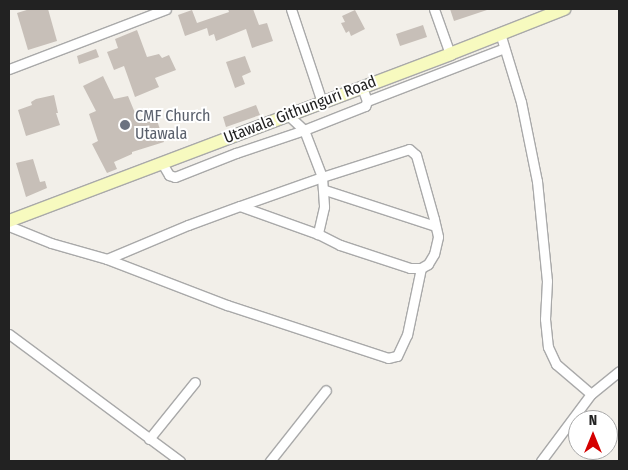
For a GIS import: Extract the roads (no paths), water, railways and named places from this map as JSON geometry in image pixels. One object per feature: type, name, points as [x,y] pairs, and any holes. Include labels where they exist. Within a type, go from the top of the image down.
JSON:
[{"type":"street","points":[[9,69],[166,9]]},
{"type":"street","points":[[291,9],[322,102]]},
{"type":"street","points":[[434,9],[450,54]]},
{"type":"street","name":"Utawala Githunguri Road","points":[[9,221],[564,9]]},
{"type":"street","points":[[500,33],[521,102],[537,181],[546,281],[548,347],[556,364],[591,394]]},
{"type":"street","points":[[162,163],[169,175],[175,177],[236,153],[304,130],[365,106],[367,101],[504,48]]},
{"type":"street","points":[[362,87],[367,101]]},
{"type":"street","points":[[288,115],[304,130],[322,177],[325,190],[324,207],[318,234]]},
{"type":"street","points":[[230,137],[236,153]]},
{"type":"street","points":[[107,259],[188,225],[240,206],[322,177],[402,150],[413,151],[438,237],[434,254],[428,264],[420,268],[410,268],[340,245],[318,234],[240,206]]},
{"type":"street","points":[[325,190],[435,226]]},
{"type":"street","points":[[9,226],[51,244],[107,259],[227,305],[388,358],[396,356],[407,335],[420,268]]},
{"type":"street","points":[[9,334],[180,461]]},
{"type":"street","points":[[542,461],[591,394],[619,371]]},
{"type":"street","points":[[149,439],[195,382]]},
{"type":"street","points":[[270,461],[326,390]]},
{"type":"place","name":"CMF Church Utawala","points":[[125,125]]}]
